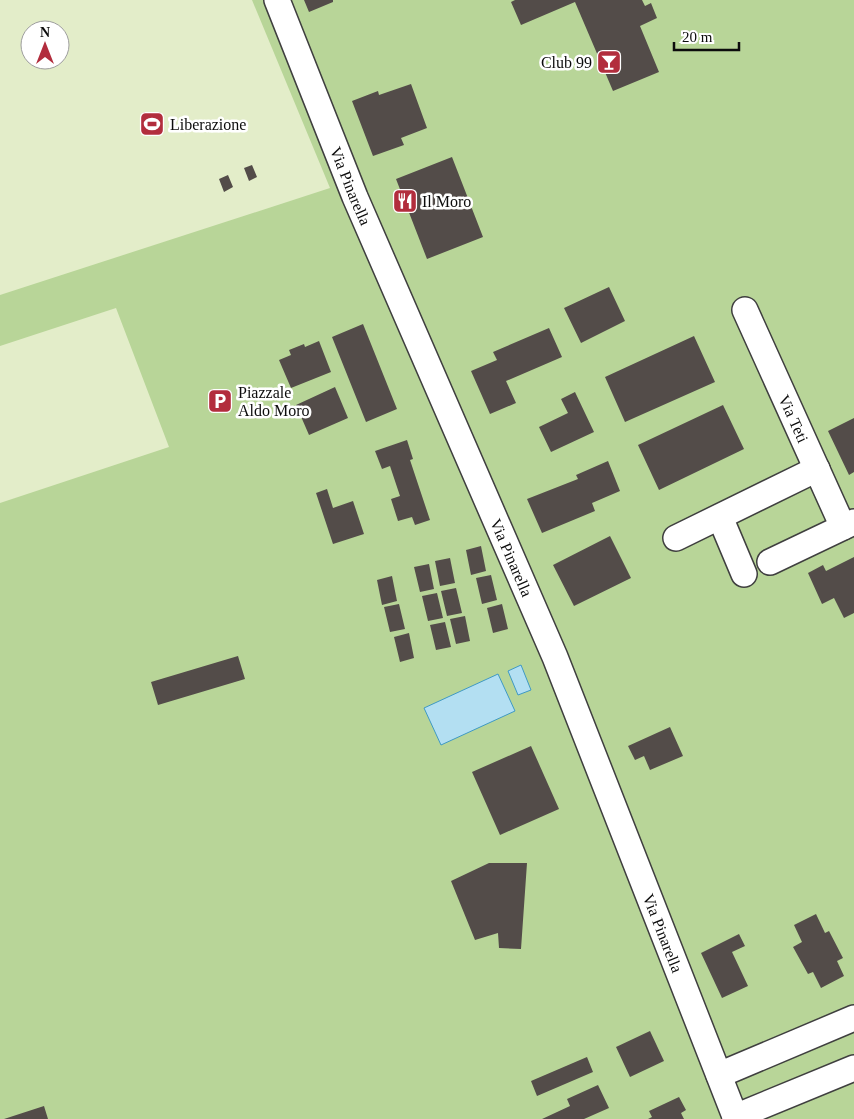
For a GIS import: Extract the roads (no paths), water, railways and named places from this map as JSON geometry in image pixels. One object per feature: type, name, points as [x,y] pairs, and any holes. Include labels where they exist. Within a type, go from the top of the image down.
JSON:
[{"type":"street","name":"Via Pinarella","points":[[277,0],[355,198],[555,657],[736,1118]]},
{"type":"street","name":"Via Teti","points":[[745,310],[817,469],[848,524]]},
{"type":"street","points":[[676,538],[817,469]]},
{"type":"street","points":[[720,517],[744,574]]},
{"type":"street","points":[[770,562],[848,524]]},
{"type":"street","points":[[720,1076],[854,1018]]},
{"type":"street","points":[[736,1118],[854,1068]]},
{"type":"water","points":[[521,665],[531,690],[518,695],[508,671]]},
{"type":"water","points":[[498,674],[515,711],[441,745],[424,708]]},
{"type":"place","name":"Club 99","points":[[609,62]]},
{"type":"place","name":"Liberazione","points":[[152,124]]},
{"type":"place","name":"Il Moro","points":[[405,201]]},
{"type":"place","name":"Piazzale Aldo Moro","points":[[220,401]]}]
